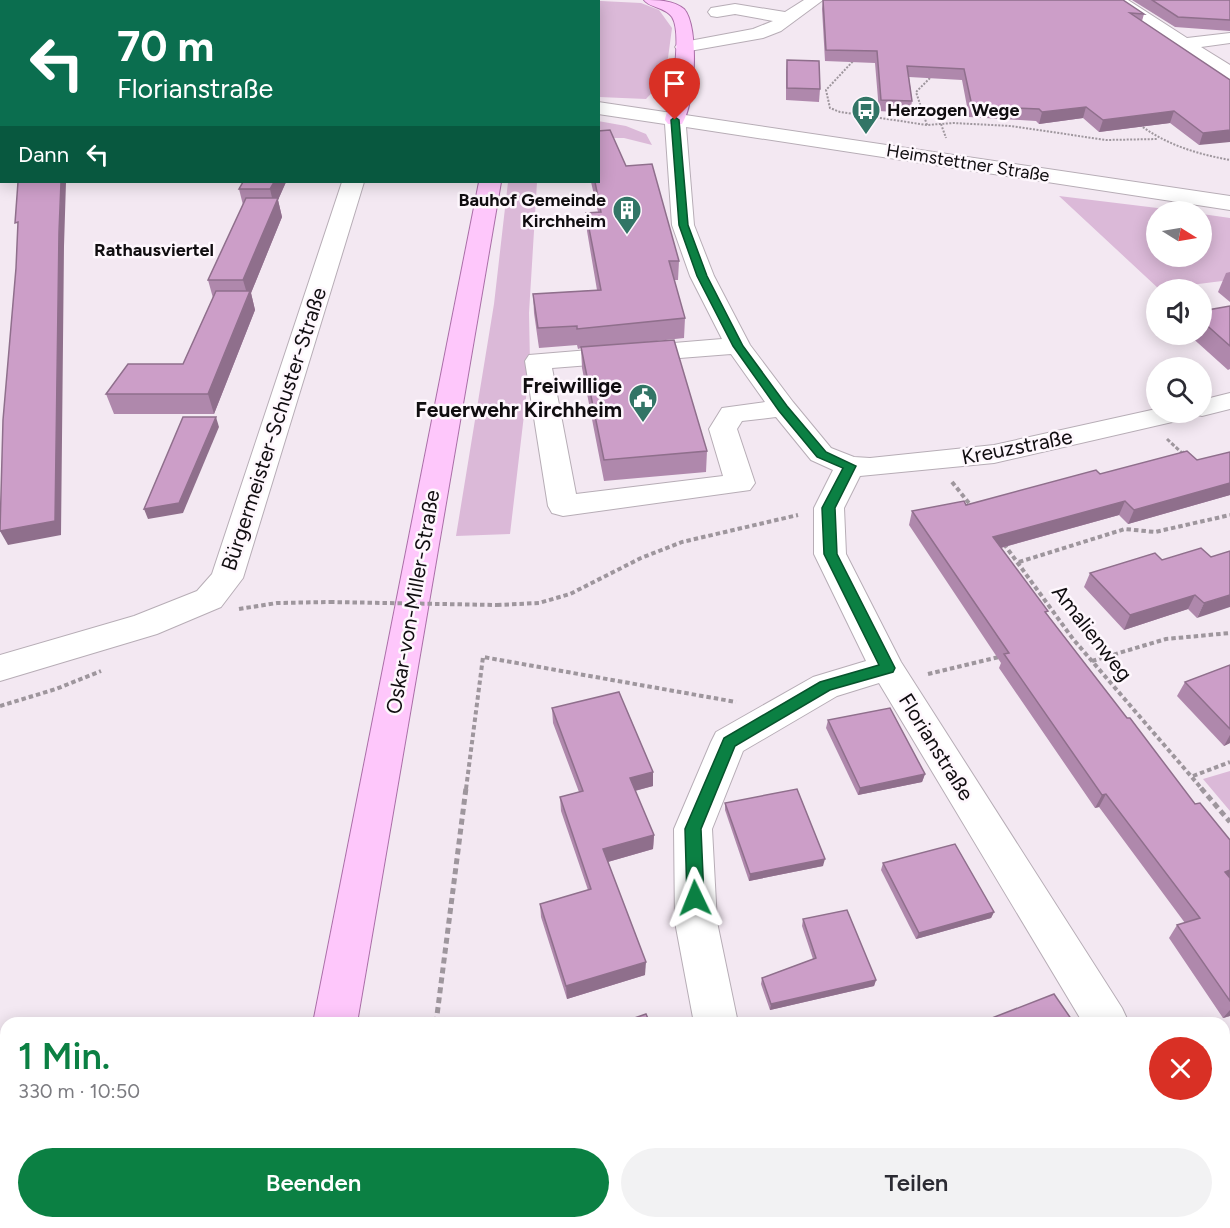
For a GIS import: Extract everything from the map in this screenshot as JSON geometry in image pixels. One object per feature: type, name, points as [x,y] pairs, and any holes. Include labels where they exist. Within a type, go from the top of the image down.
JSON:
[{"type":"main road","points":[[652,0],[675,10],[684,25],[682,98],[675,120]]},
{"type":"main road","name":"Oskar-von-Miller-Straße","points":[[336,1017],[490,183]]},
{"type":"street","points":[[684,40],[723,39],[757,34],[788,18],[815,0]]},
{"type":"street","points":[[1116,0],[1230,73]]},
{"type":"street","points":[[717,12],[735,9],[788,18]]},
{"type":"street","points":[[1185,43],[1230,38]]},
{"type":"street","name":"Heimstettner Straße","points":[[600,108],[1230,202]]},
{"type":"street","points":[[675,120],[683,225],[702,276],[738,346],[783,408],[821,454],[850,466]]},
{"type":"street","name":"Bürgermeister-Schuster-Straße","points":[[0,668],[145,626],[209,599],[226,578],[353,183]]},
{"type":"street","points":[[738,346],[538,361],[563,506],[740,483],[723,429],[732,414],[783,408]]},
{"type":"street","points":[[1212,406],[1230,401]]},
{"type":"street","name":"Kreuzstraße","points":[[850,466],[870,467],[994,454],[1146,421]]},
{"type":"street","name":"Florianstraße","points":[[850,466],[829,508],[830,554],[892,675],[1103,1017]]},
{"type":"street","points":[[715,1017],[696,922],[693,829],[729,742],[825,686],[892,675]]},
{"type":"path","points":[[859,54],[826,90],[830,108],[840,112],[927,125],[1011,126],[1106,140],[1158,139]]},
{"type":"path","points":[[927,125],[916,92],[939,69]]},
{"type":"path","points":[[833,116],[840,112]]},
{"type":"path","points":[[941,124],[944,131]]},
{"type":"path","points":[[1140,124],[1158,139],[1201,156],[1230,160]]},
{"type":"path","points":[[1148,423],[1188,458]]},
{"type":"path","points":[[934,461],[980,516]]},
{"type":"path","points":[[330,602],[497,605],[539,603],[570,594],[641,558],[682,542],[829,508]]},
{"type":"path","points":[[1019,561],[1125,529],[1155,532],[1230,514]]},
{"type":"path","name":"Amalienweg","points":[[1003,543],[1019,561],[1073,639],[1230,822]]},
{"type":"path","points":[[1092,661],[1166,639],[1230,633]]},
{"type":"path","points":[[1062,642],[1073,639]]},
{"type":"path","points":[[892,675],[1006,655]]},
{"type":"path","points":[[437,1017],[483,657],[783,710]]},
{"type":"path","points":[[1192,776],[1230,762]]},
{"type":"shaded area","points":[[600,1],[641,3],[659,10],[672,28],[668,58],[660,84],[646,99],[600,97]]},
{"type":"shaded area","points":[[600,121],[626,126],[646,134],[652,145],[624,138],[600,138]]},
{"type":"shaded area","points":[[508,183],[537,183],[529,313],[530,364],[510,534],[456,536],[494,304]]},
{"type":"shaded area","points":[[1059,196],[1146,207],[1146,267],[1212,267],[1212,215],[1230,218],[1230,280],[1212,282],[1212,279],[1148,279]]},
{"type":"shaded area","points":[[1230,771],[1230,811],[1203,779]]},
{"type":"building","points":[[823,0],[1123,0],[1144,14],[1130,13],[1230,80],[1230,130],[1203,133],[1174,111],[1103,120],[1086,107],[1042,112],[1039,109],[972,106],[964,69],[907,66],[912,101],[881,100],[877,51],[826,50]]},
{"type":"building","points":[[1152,0],[1230,0],[1230,20],[1178,17]]},
{"type":"building","points":[[787,60],[819,61],[820,89],[787,88]]},
{"type":"building","points":[[610,130],[626,166],[652,164],[679,261],[669,261],[685,318],[577,329],[577,326],[538,328],[533,294],[601,290],[586,213],[601,212],[595,183],[600,183],[600,131]]},
{"type":"building","points":[[18,183],[61,183],[55,521],[0,531],[3,420],[16,268],[18,222],[15,223]]},
{"type":"building","points":[[242,183],[273,183],[270,189],[239,189]]},
{"type":"building","points":[[246,198],[278,198],[243,280],[208,280]]},
{"type":"building","points":[[216,291],[250,291],[208,394],[106,394],[128,364],[183,364]]},
{"type":"building","points":[[1230,306],[1230,346],[1212,330],[1212,309]]},
{"type":"building","points":[[674,340],[707,451],[604,460],[581,347]]},
{"type":"building","points":[[183,417],[216,417],[179,503],[144,509]]},
{"type":"building","points":[[1187,451],[1197,460],[1230,452],[1230,483],[1134,510],[1125,501],[993,537],[1048,611],[1045,612],[1127,718],[1130,718],[1195,804],[1200,803],[1230,840],[1230,870],[1225,872],[1230,878],[1230,1001],[1177,925],[1200,918],[1106,794],[1102,795],[1004,654],[1009,653],[912,511],[964,501],[966,505],[1096,470],[1100,474]]},
{"type":"building","points":[[1201,548],[1211,557],[1230,551],[1230,595],[1204,603],[1195,595],[1130,615],[1090,573],[1155,553],[1162,560]]},
{"type":"building","points":[[1230,665],[1230,729],[1185,682]]},
{"type":"building","points":[[619,692],[653,772],[630,778],[654,835],[603,849],[646,962],[566,986],[540,904],[591,889],[560,797],[583,791],[552,708]]},
{"type":"building","points":[[890,708],[925,774],[860,788],[828,720]]},
{"type":"building","points":[[797,789],[825,859],[750,874],[725,803]]},
{"type":"building","points":[[955,844],[994,912],[919,933],[883,863]]},
{"type":"building","points":[[847,910],[876,980],[771,1004],[762,978],[816,958],[803,919]]},
{"type":"building","points":[[1054,994],[1070,1017],[995,1017]]},
{"type":"place","name":"Herzogen Wege","points":[[866,136]]},
{"type":"place","name":"Bauhof Gemeinde Kirchheim","points":[[627,236]]},
{"type":"place","name":"Freiwillige Feuerwehr Kirchheim","points":[[643,424]]},
{"type":"district","name":"Rathausviertel","points":[[154,250]]},
{"type":"route","points":[[675,120],[683,225],[702,276],[738,346],[783,408],[821,454],[850,466],[829,508],[830,554],[888,668],[825,686],[729,742],[693,829],[695,898]]}]
